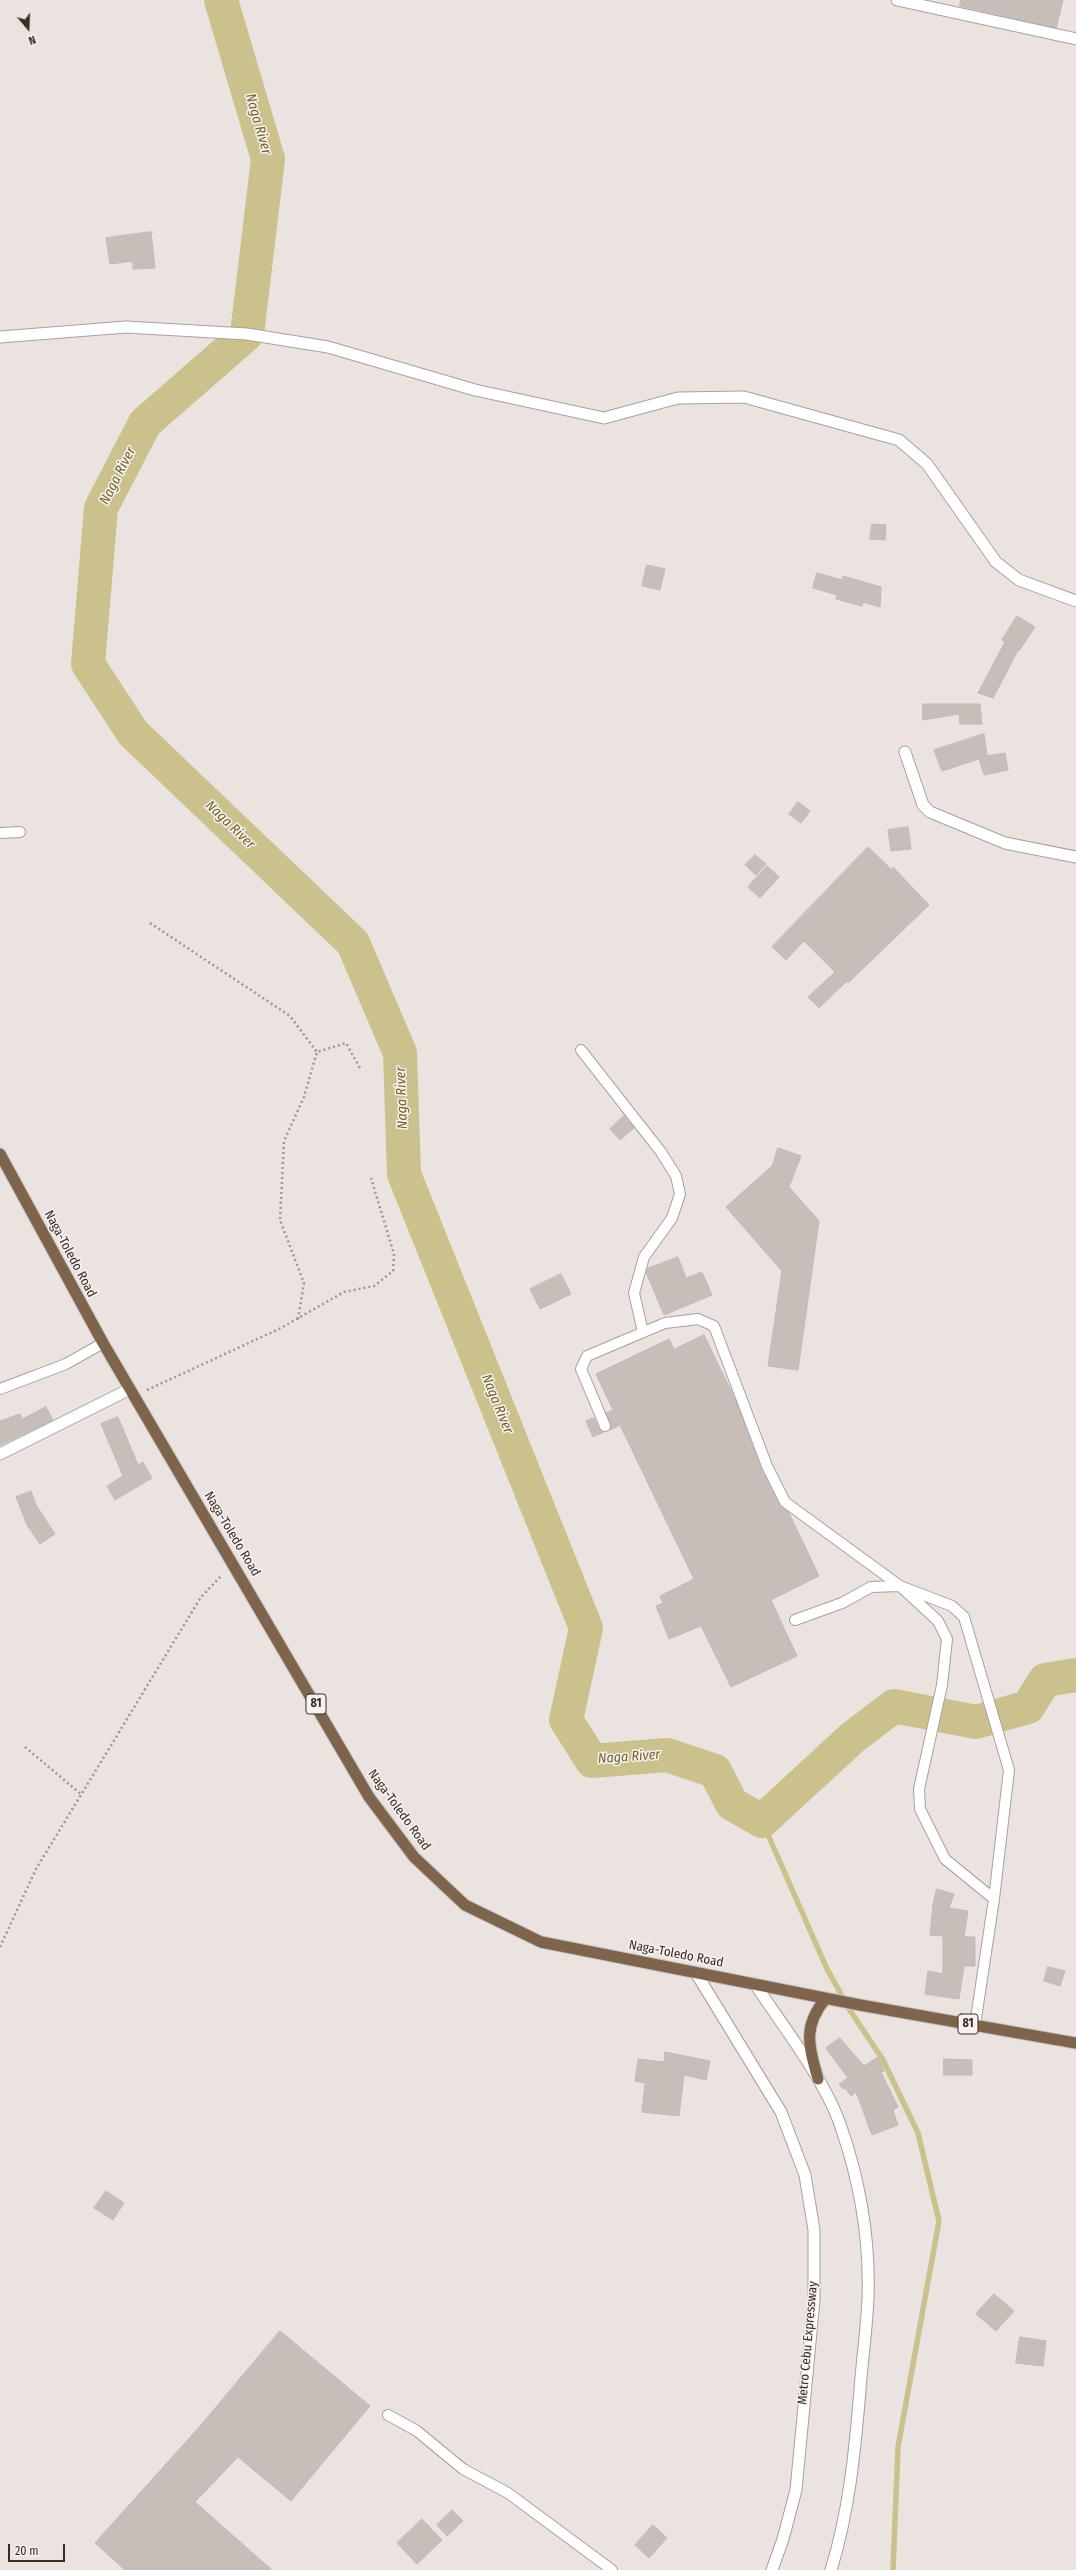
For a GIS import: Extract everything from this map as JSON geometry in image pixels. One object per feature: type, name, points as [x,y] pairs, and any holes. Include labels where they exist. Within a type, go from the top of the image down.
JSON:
[{"type":"highway","name":"Naga-Toledo Road","points":[[0,1154],[103,1343],[370,1797],[414,1857],[465,1904],[541,1942],[860,2005],[1076,2043]]},
{"type":"highway","points":[[818,2080],[808,2038],[812,2020],[830,1999]]},
{"type":"street","points":[[897,0],[1076,39]]},
{"type":"street","points":[[0,337],[126,327],[247,334],[328,347],[475,390],[604,418],[678,398],[744,397],[899,440],[927,464],[996,562],[1019,580],[1076,601]]},
{"type":"street","points":[[905,752],[923,805],[930,812],[1006,843],[1076,857]]},
{"type":"street","points":[[0,1454],[132,1392]]},
{"type":"street","name":"Metro Cebu Expressway","points":[[696,1973],[781,2112],[805,2175],[814,2230],[814,2300],[796,2490],[783,2539],[772,2570]]},
{"type":"street","points":[[755,1984],[818,2080],[841,2125],[856,2177],[866,2230],[868,2297],[858,2413],[841,2536],[831,2570]]},
{"type":"lane","points":[[0,834],[20,832]]},
{"type":"lane","points":[[581,1050],[661,1152],[676,1176],[680,1194],[672,1218],[644,1257],[634,1293],[643,1332]]},
{"type":"lane","points":[[605,1426],[581,1369],[587,1356],[643,1332],[681,1319],[698,1319],[714,1326],[767,1466],[785,1502],[900,1586],[938,1621],[947,1639],[942,1685],[929,1735],[919,1789],[920,1809],[945,1859],[994,1898]]},
{"type":"lane","points":[[0,1389],[66,1364],[103,1343]]},
{"type":"lane","points":[[795,1620],[842,1603],[871,1587],[900,1586],[952,1606],[964,1618],[1009,1770],[994,1898],[975,2025]]},
{"type":"lane","points":[[388,2415],[417,2431],[463,2469],[508,2493],[612,2570]]},
{"type":"path","points":[[150,923],[290,1016],[317,1052]]},
{"type":"path","points":[[317,1052],[346,1043],[360,1068]]},
{"type":"path","points":[[297,1319],[304,1283],[280,1220],[284,1141],[304,1097],[317,1052]]},
{"type":"path","points":[[132,1392],[297,1319],[344,1292],[374,1286],[393,1271],[394,1254],[371,1178]]},
{"type":"path","points":[[0,1948],[36,1869],[201,1597],[234,1564]]},
{"type":"path","points":[[25,1747],[82,1795]]},
{"type":"building","points":[[961,0],[1063,0],[1056,28],[960,6]]},
{"type":"building","points":[[151,232],[155,268],[133,269],[133,261],[110,264],[106,238]]},
{"type":"building","points":[[872,524],[886,525],[885,540],[870,539]]},
{"type":"building","points":[[647,565],[665,569],[660,590],[642,586]]},
{"type":"building","points":[[817,573],[842,580],[843,576],[881,587],[880,607],[863,602],[862,606],[836,599],[837,595],[813,588]]},
{"type":"building","points":[[1017,616],[1035,627],[1019,651],[1018,650],[993,698],[978,693],[1005,642],[1002,640]]},
{"type":"building","points":[[923,704],[980,704],[982,724],[960,724],[959,714],[923,720]]},
{"type":"building","points":[[984,734],[987,756],[1005,753],[1008,770],[984,775],[979,759],[942,771],[934,750]]},
{"type":"building","points":[[798,802],[810,811],[801,823],[789,814]]},
{"type":"building","points":[[908,827],[911,849],[891,851],[888,830]]},
{"type":"building","points":[[868,847],[893,871],[893,867],[929,905],[848,983],[847,981],[819,1008],[808,997],[835,972],[804,941],[786,960],[772,947]]},
{"type":"building","points":[[755,855],[766,864],[756,875],[745,865]]},
{"type":"building","points":[[767,866],[779,877],[760,898],[748,887]]},
{"type":"building","points":[[624,1116],[634,1128],[620,1140],[610,1129]]},
{"type":"building","points":[[778,1148],[801,1156],[789,1187],[819,1221],[798,1370],[768,1366],[782,1271],[726,1207],[772,1166]]},
{"type":"building","points":[[678,1257],[686,1278],[702,1272],[712,1295],[664,1315],[646,1272],[647,1269]]},
{"type":"building","points":[[561,1274],[571,1294],[540,1309],[530,1289]]},
{"type":"building","points":[[704,1335],[735,1399],[761,1469],[779,1505],[789,1513],[819,1576],[771,1600],[797,1656],[731,1687],[701,1626],[669,1639],[656,1606],[663,1603],[660,1596],[694,1579],[620,1425],[610,1430],[611,1424],[606,1413],[613,1410],[596,1374],[669,1339],[674,1349]]},
{"type":"building","points":[[46,1407],[53,1420],[0,1445],[0,1421],[20,1414],[22,1419]]},
{"type":"building","points":[[118,1417],[138,1465],[143,1462],[152,1478],[115,1500],[107,1486],[123,1476],[101,1424]]},
{"type":"building","points":[[594,1418],[599,1429],[604,1432],[593,1437],[586,1421]]},
{"type":"building","points":[[31,1491],[36,1505],[55,1534],[40,1544],[27,1525],[16,1497]]},
{"type":"building","points":[[937,1889],[954,1894],[949,1908],[968,1911],[964,1937],[975,1937],[975,1966],[964,1966],[959,1999],[925,1994],[928,1971],[943,1974],[943,1936],[930,1935],[933,1904]]},
{"type":"building","points":[[1048,1967],[1065,1971],[1060,1986],[1044,1981]]},
{"type":"building","points":[[840,2038],[864,2066],[878,2057],[884,2071],[881,2072],[898,2107],[893,2110],[898,2125],[872,2135],[856,2092],[851,2096],[845,2088],[843,2089],[839,2084],[848,2078],[826,2048]]},
{"type":"building","points":[[665,2052],[710,2061],[706,2080],[684,2075],[679,2116],[642,2112],[645,2083],[635,2081],[638,2059],[664,2062]]},
{"type":"building","points":[[944,2059],[972,2060],[972,2075],[944,2075]]},
{"type":"building","points":[[106,2191],[124,2203],[113,2220],[94,2208]]},
{"type":"building","points":[[994,2294],[1014,2311],[996,2331],[976,2314]]},
{"type":"building","points":[[280,2331],[370,2406],[291,2501],[238,2457],[195,2502],[272,2570],[125,2570],[95,2543],[201,2425]]},
{"type":"building","points":[[1020,2337],[1046,2341],[1043,2366],[1016,2363]]},
{"type":"building","points":[[452,2510],[463,2521],[447,2536],[437,2525]]},
{"type":"building","points":[[422,2519],[442,2540],[417,2564],[397,2543]]},
{"type":"building","points":[[653,2525],[667,2538],[649,2558],[635,2545]]},
{"type":"waterway","name":"Naga River","points":[[221,0],[268,159],[247,334],[145,423],[101,508],[88,664],[133,733],[353,943],[400,1053],[404,1174],[586,1628],[566,1720],[592,1761],[667,1755],[715,1771],[732,1804],[762,1821],[852,1738],[894,1706],[976,1722],[1028,1707],[1045,1680],[1076,1675]]},
{"type":"waterway","points":[[762,1821],[827,1969],[851,2012],[883,2060],[918,2133],[939,2221],[898,2447],[893,2570]]}]
